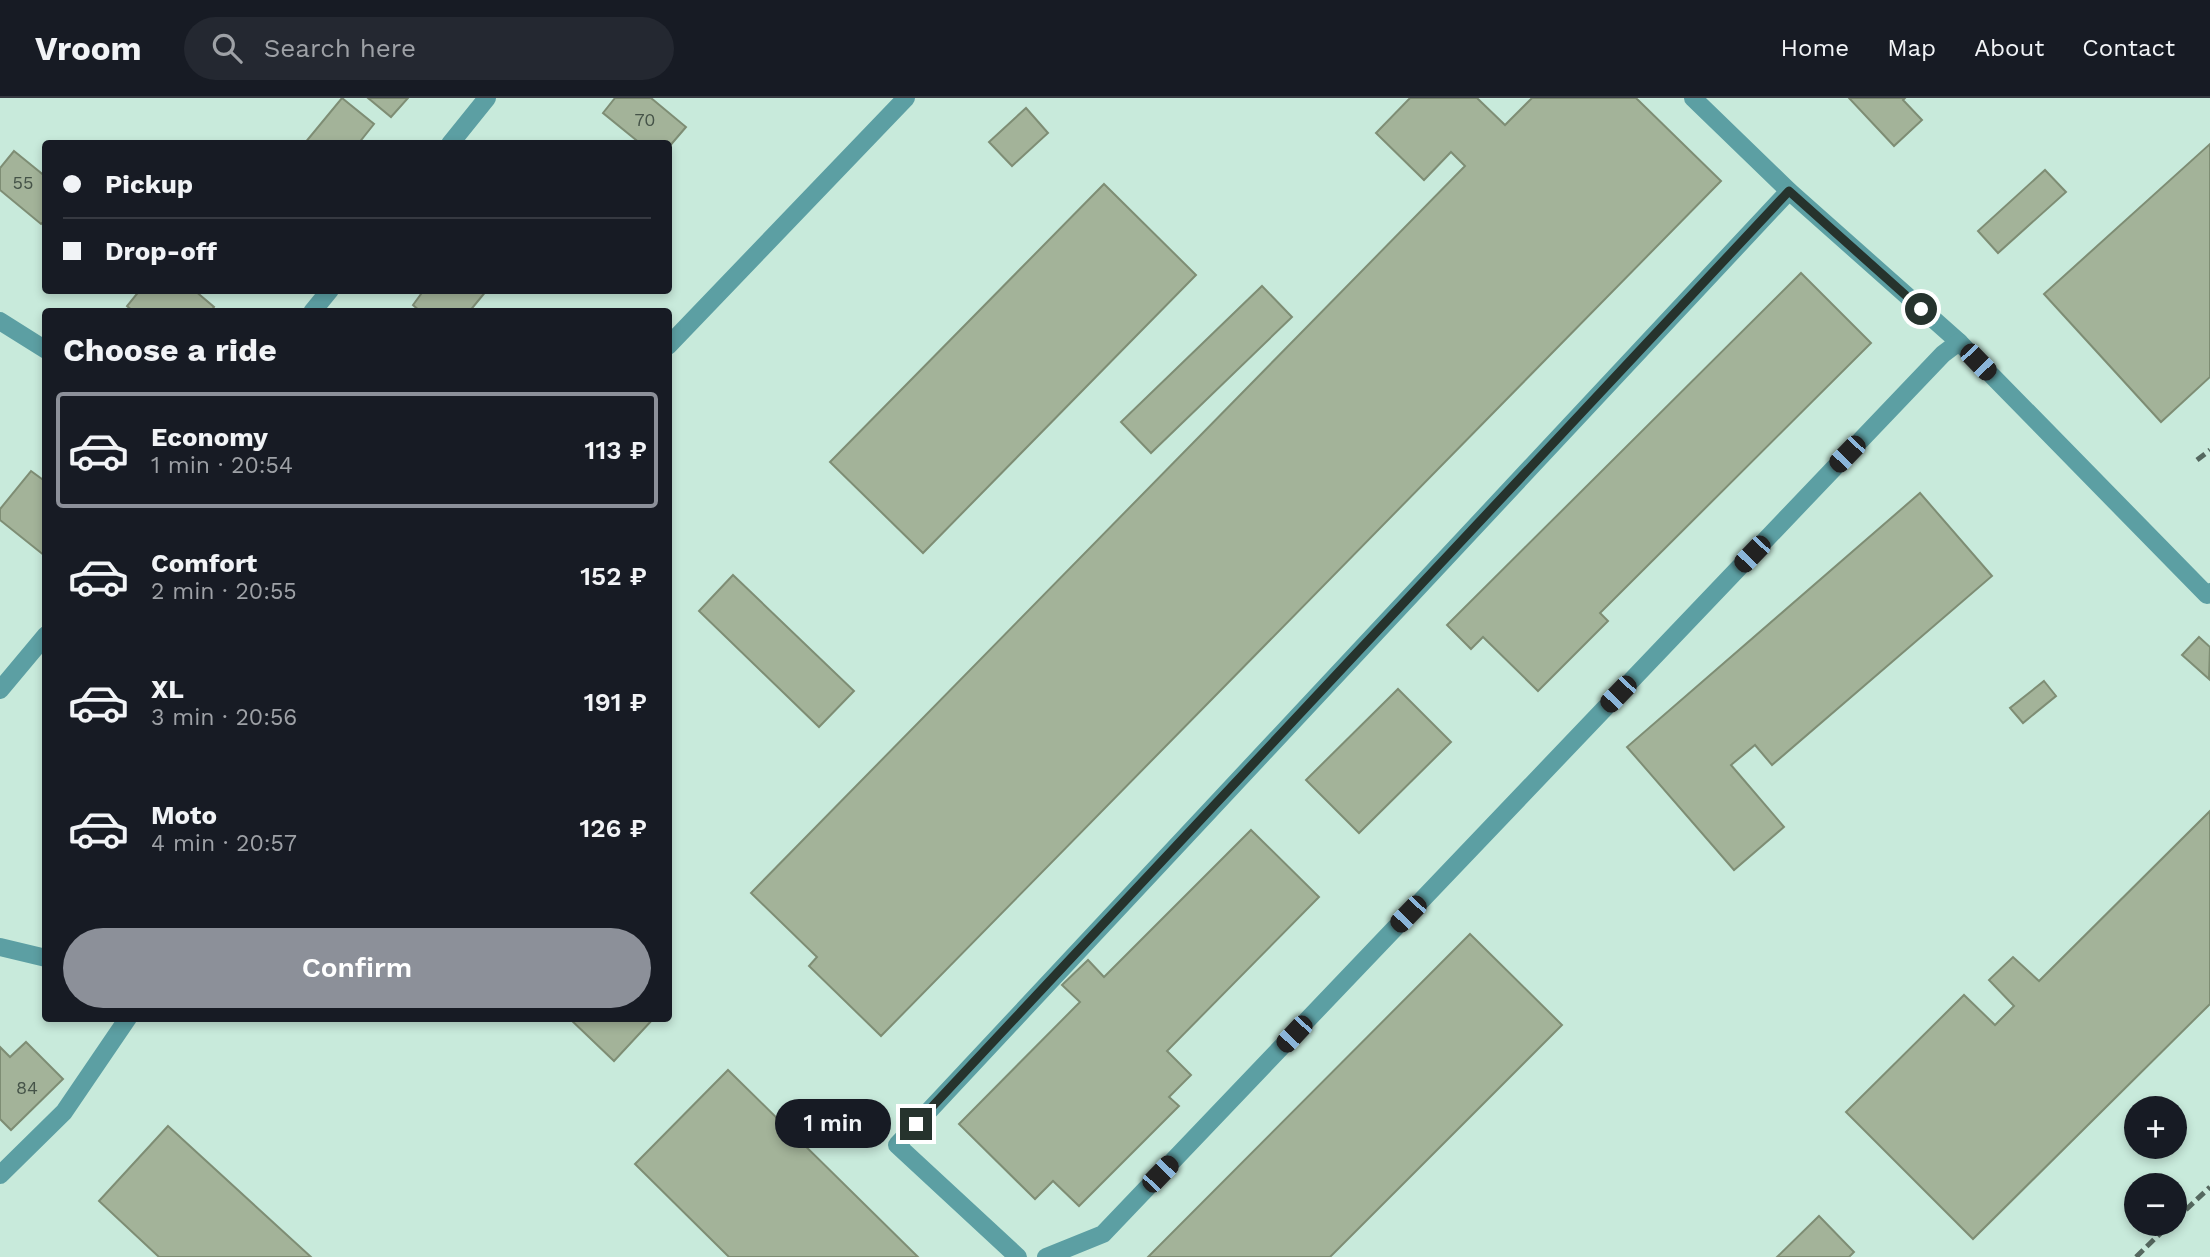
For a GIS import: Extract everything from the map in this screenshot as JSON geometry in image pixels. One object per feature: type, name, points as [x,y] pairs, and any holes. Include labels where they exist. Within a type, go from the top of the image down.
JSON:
[{"type":"street","points":[[453,140],[487,98]]},
{"type":"street","points":[[672,342],[906,98]]},
{"type":"street","points":[[1693,98],[1789,191],[1959,342],[2207,595],[2210,592]]},
{"type":"street","points":[[1018,1257],[897,1144],[1789,191]]},
{"type":"street","points":[[315,308],[327,294]]},
{"type":"street","points":[[0,321],[42,347]]},
{"type":"street","points":[[1046,1257],[1103,1234],[1943,354],[1959,342]]},
{"type":"street","points":[[0,690],[42,640]]},
{"type":"street","points":[[0,947],[42,957]]},
{"type":"street","points":[[0,1175],[64,1112],[125,1022]]},
{"type":"building","points":[[342,98],[374,124],[361,140],[307,140]]},
{"type":"building","points":[[368,98],[408,98],[391,117]]},
{"type":"building","points":[[615,98],[651,98],[686,127],[672,143],[672,140],[636,140],[603,113]]},
{"type":"building","points":[[1410,98],[1477,98],[1505,125],[1532,98],[1636,98],[1721,181],[881,1036],[809,966],[817,957],[751,893],[1465,166],[1451,152],[1424,180],[1376,133]]},
{"type":"building","points":[[1849,98],[1905,98],[1903,100],[1922,120],[1894,146]]},
{"type":"building","points":[[1026,108],[1048,133],[1012,166],[989,142]]},
{"type":"building","points":[[2210,144],[2210,377],[2161,422],[2044,294]]},
{"type":"building","points":[[14,151],[42,174],[41,224],[0,190],[0,168]]},
{"type":"building","points":[[2045,170],[2066,192],[1998,253],[1978,231]]},
{"type":"building","points":[[1104,184],[1196,275],[923,553],[830,462]]},
{"type":"building","points":[[1801,273],[1871,343],[1600,613],[1608,621],[1538,691],[1483,637],[1471,649],[1447,625]]},
{"type":"building","points":[[1262,286],[1292,317],[1151,453],[1121,422]]},
{"type":"building","points":[[137,294],[199,294],[214,307],[129,308],[127,306]]},
{"type":"building","points":[[421,294],[484,294],[472,308],[416,308],[413,305]]},
{"type":"building","points":[[31,471],[42,479],[42,554],[0,520],[0,509]]},
{"type":"building","points":[[1920,493],[1992,576],[1772,765],[1755,745],[1731,765],[1784,827],[1734,870],[1627,747]]},
{"type":"building","points":[[733,575],[854,691],[819,727],[699,611]]},
{"type":"building","points":[[2199,637],[2210,647],[2209,679],[2182,655]]},
{"type":"building","points":[[2044,681],[2056,696],[2023,723],[2010,708]]},
{"type":"building","points":[[1398,689],[1451,742],[1359,833],[1306,780]]},
{"type":"building","points":[[2210,811],[2210,1004],[1973,1239],[1846,1112],[1964,995],[1995,1025],[2014,1006],[1989,980],[2013,957],[2039,981]]},
{"type":"building","points":[[1251,830],[1319,897],[1167,1051],[1191,1075],[1169,1097],[1179,1106],[1079,1206],[1053,1181],[1035,1199],[959,1124],[1080,1002],[1062,985],[1088,960],[1104,977]]},
{"type":"building","points":[[1470,934],[1562,1025],[1330,1257],[1148,1257]]},
{"type":"building","points":[[573,1022],[650,1022],[614,1061]]},
{"type":"building","points":[[26,1042],[63,1079],[11,1130],[0,1119],[0,1047],[10,1057]]},
{"type":"building","points":[[728,1070],[918,1257],[729,1257],[635,1164]]},
{"type":"building","points":[[168,1126],[311,1257],[159,1257],[99,1201]]},
{"type":"building","points":[[1819,1216],[1854,1252],[1849,1257],[1777,1257]]},
{"type":"railway","points":[[2197,460],[2210,450]]},
{"type":"railway","points":[[2187,1209],[2210,1187]]},
{"type":"railway","points":[[2136,1257],[2158,1236]]},
{"type":"route","points":[[916,1124],[1789,191],[1921,309]]}]
